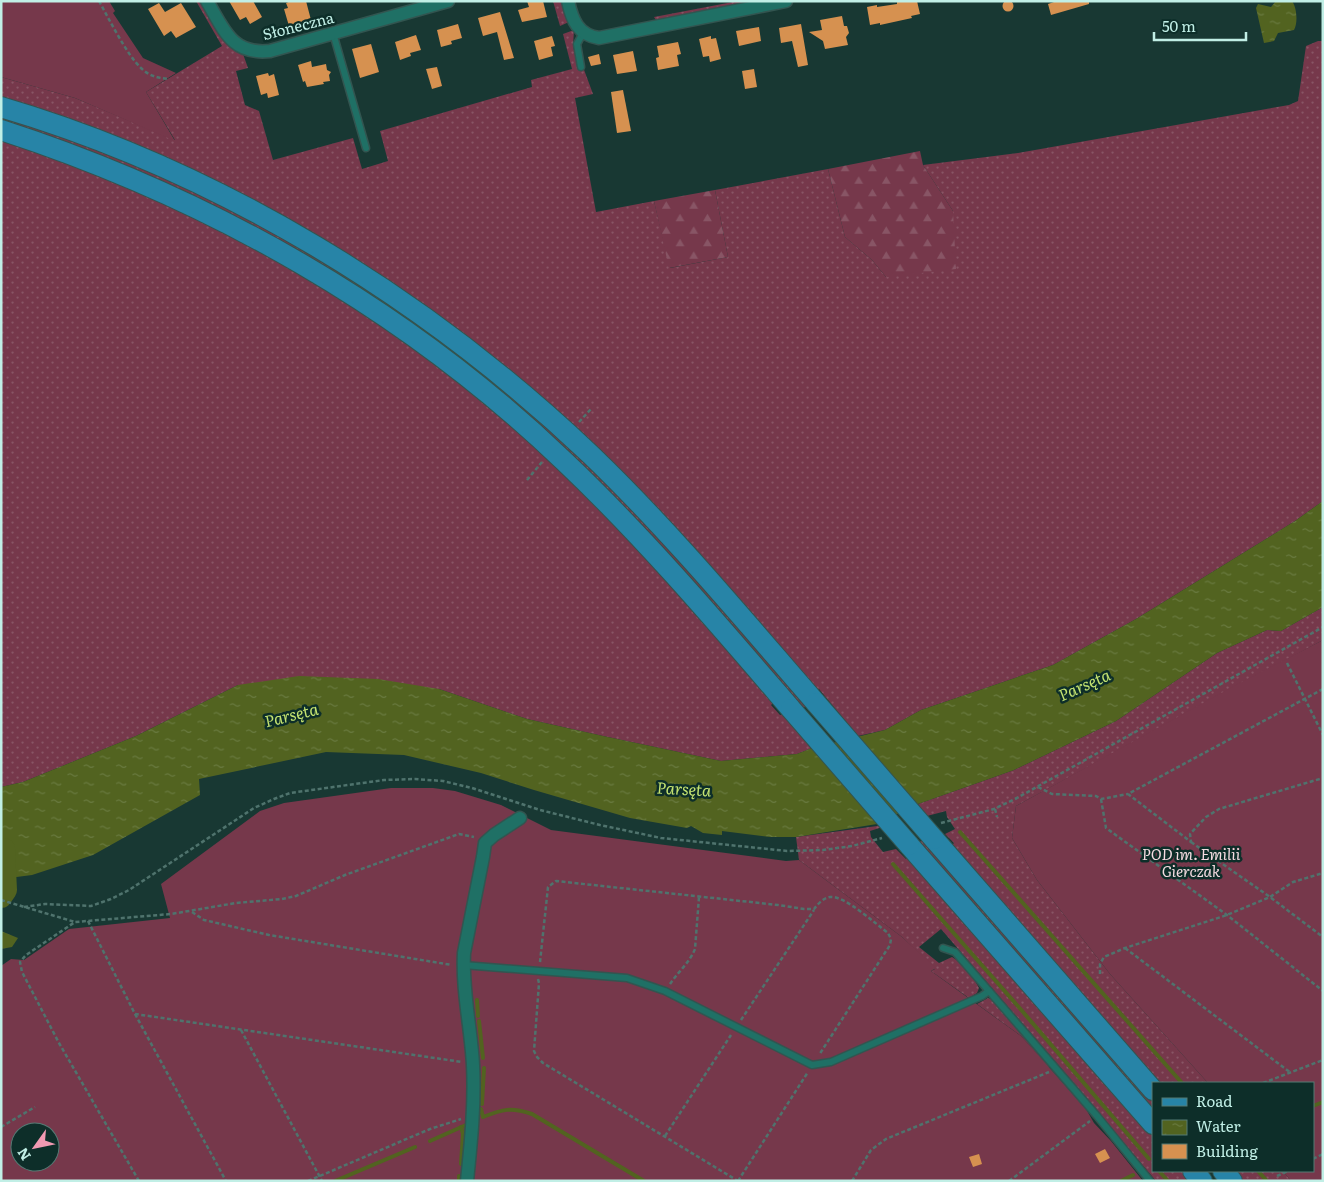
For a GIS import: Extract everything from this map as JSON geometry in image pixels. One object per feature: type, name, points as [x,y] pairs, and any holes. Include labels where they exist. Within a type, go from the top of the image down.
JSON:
[{"type":"main road","points":[[1,107],[113,147],[206,188],[261,216],[335,258],[428,320],[524,395],[608,473],[697,567],[1152,1089]]},
{"type":"main road","points":[[1,130],[112,170],[222,220],[323,276],[369,306],[422,343],[492,397],[577,473],[648,545],[1152,1123]]},
{"type":"street","name":"Słoneczna","points":[[207,1],[232,42],[250,51],[270,51],[448,1]]},
{"type":"street","points":[[568,1],[575,24],[583,33],[593,38],[606,38],[786,1]]},
{"type":"street","points":[[467,1181],[474,1114],[473,1064],[467,1021],[463,965],[464,953],[483,857],[484,843],[494,834],[520,818]]},
{"type":"lane","points":[[333,33],[366,148]]},
{"type":"lane","points":[[582,67],[577,44],[583,33]]},
{"type":"lane","points":[[943,948],[955,952],[990,991],[1057,1068],[1150,1181]]},
{"type":"lane","points":[[463,965],[627,978],[665,991],[812,1065],[831,1062],[990,991]]},
{"type":"path","points":[[99,1],[135,61],[149,74],[158,78],[169,79]]},
{"type":"path","points":[[578,424],[592,409]]},
{"type":"path","points":[[527,480],[545,460]]},
{"type":"path","points":[[970,815],[994,809],[1038,786],[1323,627]]},
{"type":"path","points":[[1287,663],[1323,735]]},
{"type":"path","points":[[1038,786],[1052,794],[1096,796],[1102,799],[1128,794],[1323,689]]},
{"type":"path","points":[[1191,842],[1190,834],[1206,817],[1219,809],[1323,778]]},
{"type":"path","points":[[24,907],[45,904],[91,906],[111,899],[129,890],[254,808],[274,798],[290,793],[384,780],[415,779],[443,781],[472,788],[540,810],[661,838],[788,851],[816,850]]},
{"type":"path","points":[[1128,794],[1323,937]]},
{"type":"path","points":[[1102,799],[1106,828],[1227,915],[1323,991]]},
{"type":"path","points":[[994,809],[997,817]]},
{"type":"path","points":[[1,900],[75,922],[191,911],[236,903],[296,896],[345,875],[459,834],[474,836],[484,843]]},
{"type":"path","points":[[1100,974],[1100,964],[1104,957],[1125,948],[1227,915],[1270,897],[1293,882],[1323,873]]},
{"type":"path","points":[[665,991],[678,971],[692,957],[695,949],[700,897]]},
{"type":"path","points":[[191,911],[204,920],[269,935],[463,965]]},
{"type":"path","points":[[88,921],[135,1014],[226,1181]]},
{"type":"path","points":[[75,922],[26,955],[20,962],[22,972],[58,1043],[139,1181]]},
{"type":"path","points":[[1125,948],[1290,1073]]},
{"type":"path","points":[[135,1014],[473,1064]]},
{"type":"path","points":[[241,1030],[322,1181]]},
{"type":"path","points":[[1266,1082],[1323,1060]]},
{"type":"path","points":[[852,1181],[871,1150],[886,1139],[1057,1068]]},
{"type":"path","points":[[1,1127],[35,1107]]},
{"type":"path","points":[[308,1181],[430,1129],[474,1114]]},
{"type":"path","points":[[1009,1181],[1097,1116]]},
{"type":"path","points":[[1277,1176],[1286,1172]]},
{"type":"green space","points":[[1,1],[109,1],[115,11],[113,13],[143,58],[176,73],[146,92],[175,141],[75,98],[1,77]]},
{"type":"green space","points":[[196,1],[201,1],[223,38],[235,50],[243,54],[248,68],[236,71],[245,105],[259,111],[273,160],[353,138],[362,169],[388,161],[380,131],[532,87],[531,80],[572,69],[563,34],[574,30],[573,46],[578,68],[583,67],[593,94],[575,98],[596,212],[654,201],[670,268],[728,257],[715,190],[828,169],[845,237],[872,260],[886,277],[953,211],[923,165],[1018,153],[1289,105],[1298,101],[1306,46],[1323,41],[1323,501],[1295,521],[1136,619],[1053,665],[921,710],[885,730],[858,736],[819,689],[815,693],[703,563],[364,268],[1,101],[1,77],[75,98],[175,140],[146,92],[222,46]]},
{"type":"green space","points":[[553,1],[563,1],[569,22],[560,26]]},
{"type":"green space","points":[[738,1],[765,1],[658,23],[654,17]]},
{"type":"green space","points":[[1,115],[56,132],[202,193],[357,280],[507,389],[626,499],[807,706],[803,708],[686,578],[399,318],[1,124]]},
{"type":"green space","points":[[1,138],[48,154],[193,214],[345,298],[493,406],[610,515],[776,700],[771,705],[780,715],[783,714],[812,748],[797,754],[721,761],[527,719],[439,689],[238,685],[136,736],[23,782],[1,787]]},
{"type":"green space","points":[[920,151],[923,165],[953,211],[956,269],[886,277],[872,260],[845,237],[828,169]]},
{"type":"green space","points":[[715,190],[728,257],[669,268],[654,201]]},
{"type":"green space","points":[[1323,607],[1323,640],[1016,806],[1012,838],[1037,880],[1110,974],[1207,1082],[1154,1082],[950,848],[954,843],[945,834],[955,829],[947,817],[946,811],[927,816],[918,804],[1014,770],[1116,721],[1217,653],[1267,630],[1281,631]]},
{"type":"green space","name":"POD im. Emilii Gierczak","points":[[1323,640],[1323,1181],[1291,1181],[1284,1172],[1314,1172],[1314,1082],[1207,1082],[1110,974],[1037,880],[1012,838],[1016,806],[1234,686]]},
{"type":"green space","points":[[391,788],[433,788],[455,791],[501,805],[551,830],[786,861],[799,860],[902,937],[936,968],[931,971],[1021,1036],[1086,1109],[1094,1123],[1143,1181],[1,1181],[1,966],[11,959],[24,960],[69,929],[170,918],[161,884],[260,811],[284,803]]},
{"type":"green space","points":[[892,824],[870,831],[871,837],[883,852],[896,849],[906,859],[910,855],[1152,1133],[1152,1172],[1186,1172],[1194,1181],[1156,1181],[941,929],[919,947],[939,963],[952,957],[964,967],[979,988],[977,993],[969,998],[931,971],[935,969],[902,937],[799,860],[796,837]]},
{"type":"green space","points":[[923,840],[932,846],[1152,1099],[1152,1113],[919,842]]},
{"type":"green space","points":[[988,998],[991,999],[1050,1066],[1048,1067],[1021,1036],[977,1004]]},
{"type":"green space","points":[[1232,1172],[1284,1172],[1291,1181],[1240,1181]]},
{"type":"water","points":[[1276,1],[1292,1],[1296,11],[1295,27],[1294,30],[1278,33],[1274,41],[1264,43],[1256,8],[1258,4],[1271,7]]},
{"type":"water","name":"Parsęta","points":[[1323,501],[1323,607],[1281,631],[1267,630],[1217,653],[1116,721],[1014,770],[918,804],[877,824],[796,837],[770,837],[722,831],[722,835],[703,833],[691,826],[687,828],[630,818],[481,773],[404,755],[326,752],[199,779],[200,795],[93,855],[32,875],[1,879],[1,787],[23,782],[136,736],[238,685],[299,676],[378,679],[439,689],[527,719],[721,761],[797,754],[812,748],[885,730],[921,710],[1053,665],[1136,619],[1295,521]]},
{"type":"water","points":[[1,931],[18,938],[12,947],[1,949]]},
{"type":"building","points":[[229,1],[253,1],[262,17],[250,24],[246,17],[240,20]]},
{"type":"building","points":[[306,1],[311,20],[289,26],[284,9],[288,8],[286,3]]},
{"type":"building","points":[[527,1],[543,1],[547,17],[522,22],[518,10],[529,7]]},
{"type":"building","points":[[897,1],[917,1],[920,14],[911,16],[912,18],[880,25],[880,23],[870,25],[867,7],[897,4]]},
{"type":"building","points":[[1006,1],[1010,1],[1013,6],[1012,10],[1006,11],[1003,8],[1003,4]]},
{"type":"building","points":[[1057,1],[1089,1],[1089,4],[1051,15],[1048,4]]},
{"type":"building","points":[[159,3],[165,12],[181,3],[196,27],[176,38],[171,31],[164,36],[148,9]]},
{"type":"building","points":[[500,12],[514,58],[504,60],[497,32],[483,36],[478,18]]},
{"type":"building","points":[[842,16],[844,26],[847,26],[849,33],[846,37],[848,45],[825,49],[823,41],[809,32],[822,30],[820,20]]},
{"type":"building","points":[[458,24],[462,38],[451,41],[452,44],[441,47],[437,30]]},
{"type":"building","points":[[801,24],[808,65],[798,67],[792,41],[781,43],[779,28]]},
{"type":"building","points":[[759,27],[761,41],[739,46],[736,31]]},
{"type":"building","points":[[416,35],[421,50],[410,53],[411,56],[400,60],[395,42]]},
{"type":"building","points":[[552,36],[555,46],[551,47],[553,56],[539,60],[534,41]]},
{"type":"building","points":[[711,36],[711,39],[716,38],[721,59],[710,62],[709,56],[703,57],[699,39]]},
{"type":"building","points":[[678,42],[681,54],[677,55],[679,66],[658,70],[656,58],[659,57],[657,46]]},
{"type":"building","points":[[371,44],[379,72],[360,78],[352,49]]},
{"type":"building","points":[[633,51],[637,71],[617,74],[613,55]]},
{"type":"building","points":[[599,54],[601,64],[591,66],[588,57]]},
{"type":"building","points":[[311,61],[312,67],[326,64],[327,70],[331,72],[329,75],[330,81],[307,87],[305,81],[303,82],[298,65]]},
{"type":"building","points":[[437,67],[442,86],[432,89],[426,69]]},
{"type":"building","points":[[754,69],[757,87],[745,89],[742,71]]},
{"type":"building","points":[[268,73],[269,76],[274,74],[279,95],[268,98],[267,93],[261,95],[256,76]]},
{"type":"building","points":[[623,90],[631,131],[617,133],[611,92]]},
{"type":"building","points":[[1105,1149],[1110,1158],[1100,1163],[1095,1154]]},
{"type":"building","points":[[979,1154],[982,1164],[973,1167],[969,1157]]},
{"type":"waterway","points":[[960,832],[1181,1082]]},
{"type":"waterway","points":[[1,897],[6,890],[4,849]]},
{"type":"waterway","points":[[893,864],[1149,1159]]},
{"type":"waterway","points":[[477,1000],[478,1016]]},
{"type":"waterway","points":[[479,1021],[483,1058]]},
{"type":"waterway","points":[[482,1104],[484,1068]]},
{"type":"waterway","points":[[1314,1106],[1323,1102]]},
{"type":"waterway","points":[[481,1109],[483,1117],[507,1110],[518,1110],[532,1114],[644,1181]]},
{"type":"waterway","points":[[430,1141],[466,1125]]},
{"type":"waterway","points":[[461,1127],[463,1134],[461,1164]]},
{"type":"waterway","points":[[335,1181],[415,1147]]},
{"type":"waterway","points":[[1160,1172],[1168,1181]]},
{"type":"waterway","points":[[1259,1172],[1267,1181]]},
{"type":"waterway","points":[[1121,1181],[1133,1175]]},
{"type":"waterway","points":[[459,1176],[459,1181]]}]
